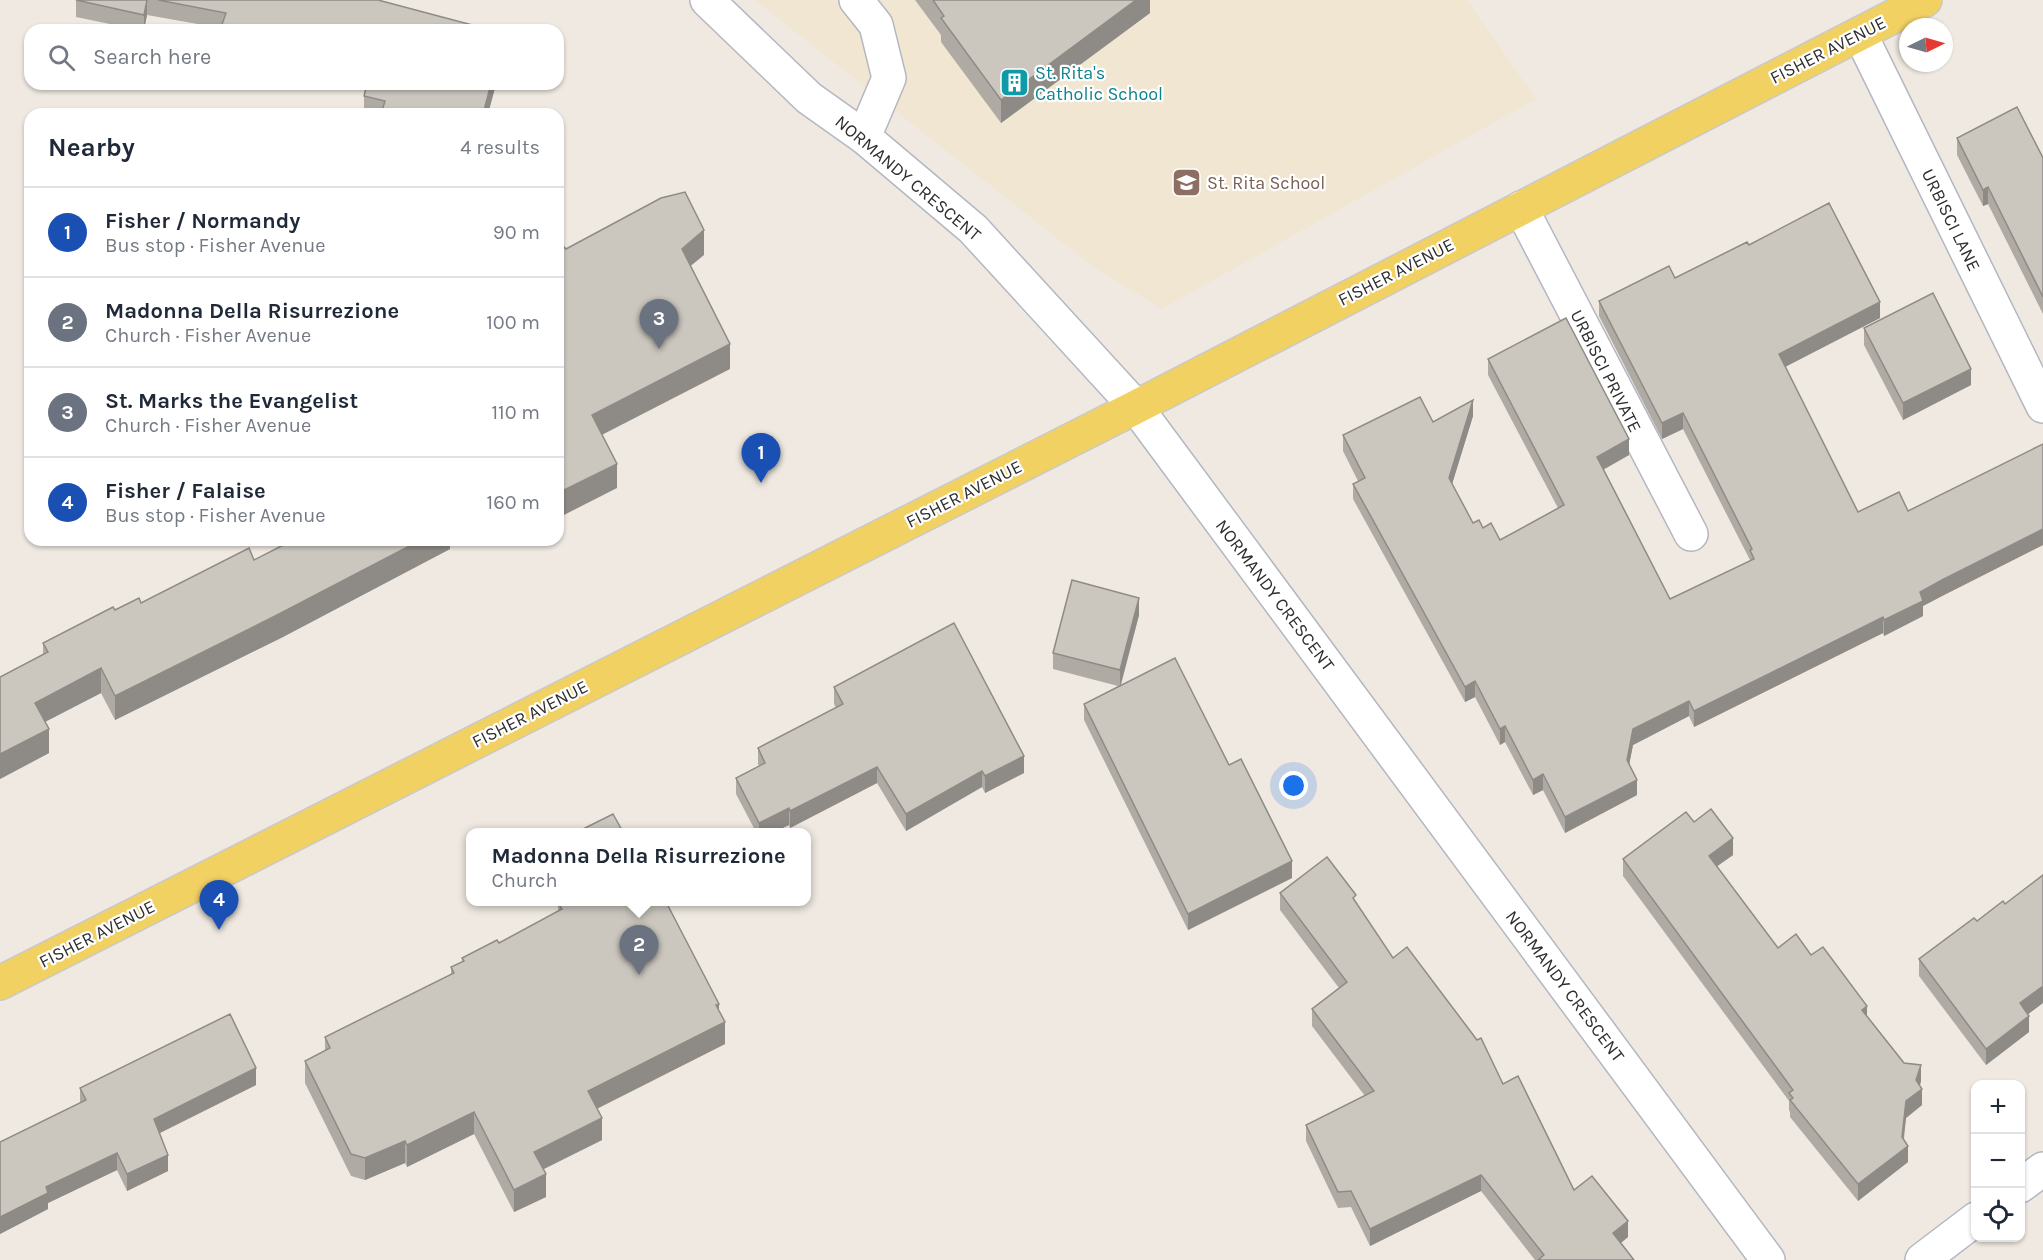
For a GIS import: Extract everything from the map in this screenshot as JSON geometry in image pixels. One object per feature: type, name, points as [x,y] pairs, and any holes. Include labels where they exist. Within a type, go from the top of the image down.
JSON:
[{"type":"main road","name":"FISHER AVENUE","points":[[0,983],[1136,407],[1925,0]]},
{"type":"street","name":"NORMANDY CRESCENT","points":[[707,0],[809,98],[864,137],[973,229],[1136,407],[1768,1260]]},
{"type":"street","points":[[856,0],[876,25],[890,78],[864,137]]},
{"type":"street","name":"URBISCI LANE","points":[[1860,34],[2043,406]]},
{"type":"street","name":"URBISCI PRIVATE","points":[[1521,208],[1691,534]]},
{"type":"street","points":[[2025,1181],[2043,1168]]},
{"type":"street","points":[[1922,1260],[1971,1223]]},
{"type":"shaded area","name":"St. Rita School","points":[[755,0],[1467,0],[1536,99],[1162,309],[1095,268]]},
{"type":"building","points":[[76,0],[147,0],[144,15]]},
{"type":"building","points":[[158,0],[378,0],[468,24],[222,24],[226,13]]},
{"type":"building","name":"St. Rita's Catholic School","points":[[933,0],[1136,0],[1001,100],[941,18],[944,16]]},
{"type":"building","points":[[366,90],[489,90],[485,108],[383,108],[385,101],[364,96]]},
{"type":"building","points":[[2017,107],[2043,158],[2043,297],[1988,187],[1983,190],[1957,138]]},
{"type":"building","points":[[685,192],[704,230],[682,249],[730,344],[592,415],[617,464],[564,490],[564,247],[566,249],[661,198]]},
{"type":"building","points":[[1829,203],[1880,302],[1779,354],[1858,512],[1899,492],[1908,511],[2043,444],[2043,529],[1920,592],[1923,601],[1884,620],[1883,617],[1694,711],[1689,701],[1633,729],[1627,760],[1637,780],[1565,817],[1543,774],[1533,780],[1505,726],[1500,729],[1475,681],[1465,687],[1353,484],[1365,478],[1343,435],[1420,397],[1433,422],[1473,400],[1449,478],[1473,523],[1479,520],[1483,528],[1491,523],[1500,540],[1564,505],[1488,359],[1566,318],[1629,439],[1597,457],[1670,599],[1754,559],[1750,550],[1752,549],[1683,413],[1662,423],[1599,301],[1669,266],[1675,278],[1747,242],[1749,245]]},
{"type":"building","points":[[1933,293],[1971,369],[1903,403],[1864,328]]},
{"type":"building","points":[[281,546],[409,546],[115,696],[101,668],[35,703],[49,729],[0,754],[0,677],[48,652],[43,643],[113,607],[115,610],[139,598],[141,603],[249,548],[254,560]]},
{"type":"building","points":[[1072,580],[1139,598],[1120,670],[1053,653]]},
{"type":"building","points":[[954,623],[1024,756],[985,776],[982,771],[906,814],[877,767],[790,811],[789,808],[759,823],[736,778],[765,763],[758,748],[843,704],[834,687]]},
{"type":"building","points":[[1175,658],[1229,765],[1241,759],[1292,861],[1188,914],[1084,704]]},
{"type":"building","points":[[1711,809],[1733,838],[1709,856],[1778,948],[1796,934],[1811,955],[1823,947],[1867,1006],[1862,1010],[1904,1063],[1921,1065],[1916,1080],[1922,1089],[1906,1101],[1902,1137],[1908,1146],[1858,1184],[1790,1100],[1793,1098],[1789,1093],[1793,1090],[1623,859],[1686,812],[1694,822]]},
{"type":"building","points":[[613,814],[621,828],[585,828]]},
{"type":"building","points":[[1327,857],[1356,895],[1353,898],[1393,958],[1407,947],[1477,1040],[1481,1038],[1503,1084],[1518,1076],[1574,1190],[1592,1176],[1628,1221],[1613,1233],[1634,1260],[1538,1260],[1544,1255],[1481,1175],[1370,1229],[1351,1191],[1338,1192],[1306,1125],[1374,1091],[1312,1009],[1347,982],[1280,893]]},
{"type":"building","points":[[2043,875],[2043,986],[2020,1003],[2029,1016],[1986,1049],[1919,959],[1974,918],[1977,921],[2003,901],[2005,904]]},
{"type":"building","points":[[560,906],[668,906],[719,1004],[716,1005],[725,1022],[588,1091],[602,1118],[534,1152],[546,1174],[514,1190],[474,1112],[407,1145],[405,1141],[365,1158],[351,1154],[305,1061],[330,1048],[325,1037],[454,973],[451,967],[464,961],[462,958],[497,940],[499,943],[562,909]]},
{"type":"building","points":[[230,1014],[256,1068],[154,1119],[168,1155],[127,1174],[117,1153],[46,1187],[48,1193],[0,1217],[0,1142],[86,1100],[80,1088]]},
{"type":"place","name":"St. Rita's Catholic School","points":[[1014,83]]},
{"type":"place","name":"St. Rita School","points":[[1186,183]]},
{"type":"place","name":"St. Marks the Evangelist","points":[[659,349]]},
{"type":"place","name":"Fisher / Normandy","points":[[761,483]]},
{"type":"place","name":"Fisher / Falaise","points":[[219,930]]},
{"type":"place","name":"Madonna Della Risurrezione","points":[[639,975]]}]
